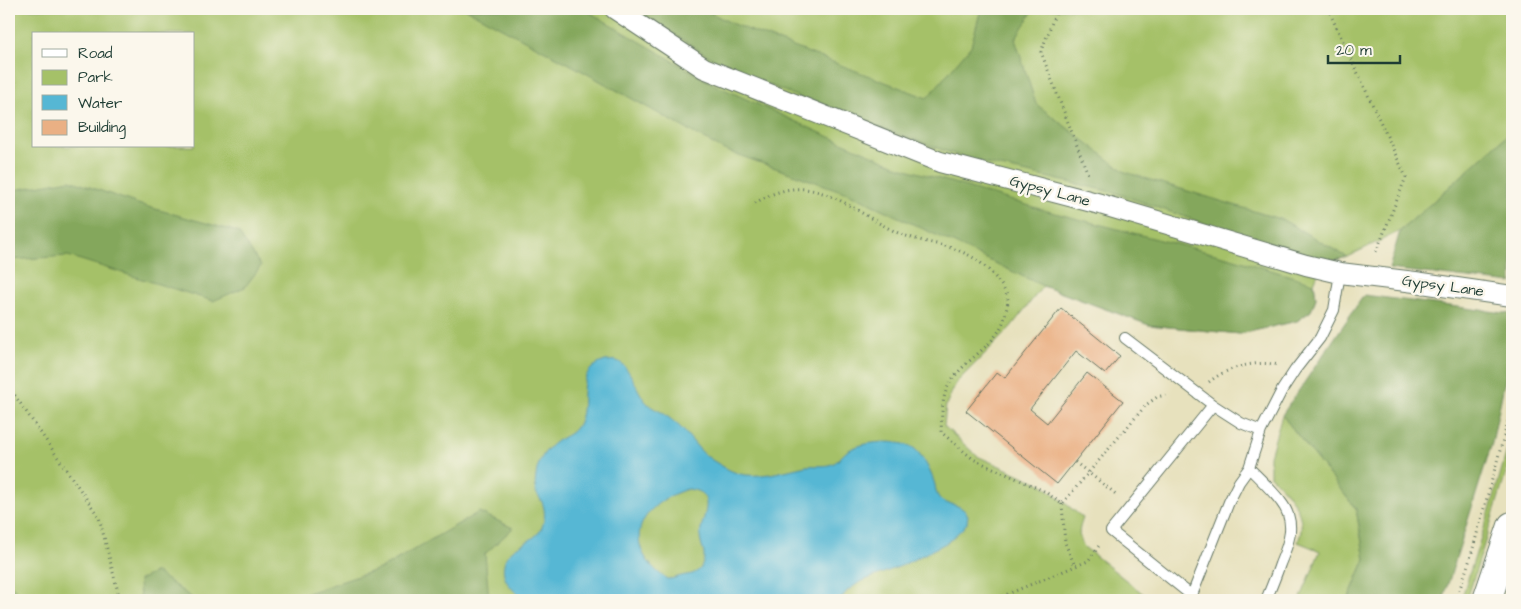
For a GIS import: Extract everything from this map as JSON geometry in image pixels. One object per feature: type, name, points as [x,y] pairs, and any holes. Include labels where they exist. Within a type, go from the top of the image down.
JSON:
[{"type":"highway","points":[[1487,600],[1512,526]]},
{"type":"street","name":"Gypsy Lane","points":[[615,9],[704,68],[940,162],[1100,204],[1306,265],[1340,273],[1512,296]]},
{"type":"lane","points":[[1212,405],[1111,531],[1190,598],[1228,502],[1249,468],[1261,431],[1282,390],[1320,338],[1334,310],[1340,273]]},
{"type":"lane","points":[[1125,338],[1198,392],[1212,405],[1242,423],[1261,431]]},
{"type":"lane","points":[[1249,468],[1281,502],[1287,512],[1290,523],[1291,534],[1288,546],[1266,600]]},
{"type":"path","points":[[1057,9],[1042,52],[1100,204]]},
{"type":"path","points":[[1328,9],[1406,178],[1366,276]]},
{"type":"path","points":[[755,203],[786,190],[804,189],[826,194],[857,209],[891,230],[921,240],[946,245],[964,252],[979,261],[991,272],[1000,283],[1008,300],[1006,315],[998,334],[951,381],[943,400],[941,432],[972,459],[1044,491],[1062,504]]},
{"type":"path","points":[[1198,392],[1216,376],[1234,369],[1258,364],[1277,364],[1294,372]]},
{"type":"path","points":[[1075,566],[1065,543],[1062,504],[1146,405],[1157,397],[1178,392],[1187,385]]},
{"type":"path","points":[[9,387],[99,517],[120,600]]},
{"type":"path","points":[[1456,600],[1470,559],[1512,407]]},
{"type":"path","points":[[1074,462],[1131,506]]},
{"type":"path","points":[[993,600],[1088,561],[1111,531]]},
{"type":"green space","points":[[9,9],[1512,9],[1512,131],[1400,231],[1347,257],[1321,265],[1314,283],[1316,298],[1311,311],[1297,321],[1240,334],[1149,325],[1043,286],[1010,328],[956,383],[946,405],[944,426],[977,456],[1043,485],[1083,518],[1079,532],[1083,546],[1151,600],[9,600]]},
{"type":"green space","points":[[466,9],[584,9],[713,84],[900,167],[1043,210],[1231,258],[1314,283],[1316,298],[1311,311],[1297,321],[1240,334],[1149,325],[1043,286],[850,194],[724,150]]},
{"type":"green space","points":[[635,9],[703,9],[733,24],[927,98],[971,46],[981,9],[1034,9],[1015,39],[1036,104],[1125,172],[1283,220],[1347,257],[1321,264],[1113,192],[974,161],[825,108],[724,66]]},
{"type":"green space","points":[[1512,131],[1512,283],[1389,269],[1400,231]]},
{"type":"green space","points":[[70,180],[141,205],[238,232],[261,266],[245,287],[213,301],[68,256],[9,260],[9,191]]},
{"type":"green space","points":[[1364,295],[1512,314],[1512,346],[1492,443],[1443,600],[1348,600],[1365,559],[1356,509],[1282,415]]},
{"type":"green space","points":[[1282,415],[1356,509],[1365,559],[1348,600],[1300,600],[1320,551],[1298,542],[1301,522],[1296,507],[1287,493],[1270,476],[1270,456]]},
{"type":"green space","points":[[1512,432],[1512,454],[1467,600],[1461,600],[1494,497]]},
{"type":"green space","points":[[479,512],[513,528],[485,554],[489,600],[287,600],[382,568]]},
{"type":"green space","points":[[156,572],[195,600],[140,600],[139,580]]},
{"type":"green space","points":[[9,583],[26,600],[9,600]]},
{"type":"water","points":[[605,361],[616,361],[622,364],[630,373],[643,398],[649,405],[678,425],[698,448],[712,460],[737,473],[761,475],[806,466],[829,465],[852,448],[870,443],[891,442],[909,446],[918,452],[924,461],[932,476],[940,499],[965,511],[968,515],[967,523],[948,542],[901,566],[860,582],[847,591],[840,600],[526,600],[509,585],[504,576],[504,564],[506,558],[514,549],[531,539],[542,528],[544,509],[535,486],[538,466],[542,456],[549,448],[572,432],[577,426],[582,413],[585,379],[588,372]],"holes":[[[688,489],[698,491],[706,501],[700,536],[704,553],[703,563],[696,572],[667,579],[649,563],[641,548],[639,536],[641,525],[655,506],[665,499]]]},
{"type":"building","points":[[1061,308],[1120,356],[1105,374],[1076,351],[1030,409],[1047,423],[1087,373],[1123,401],[1057,484],[966,411],[997,372],[1005,378]]}]
